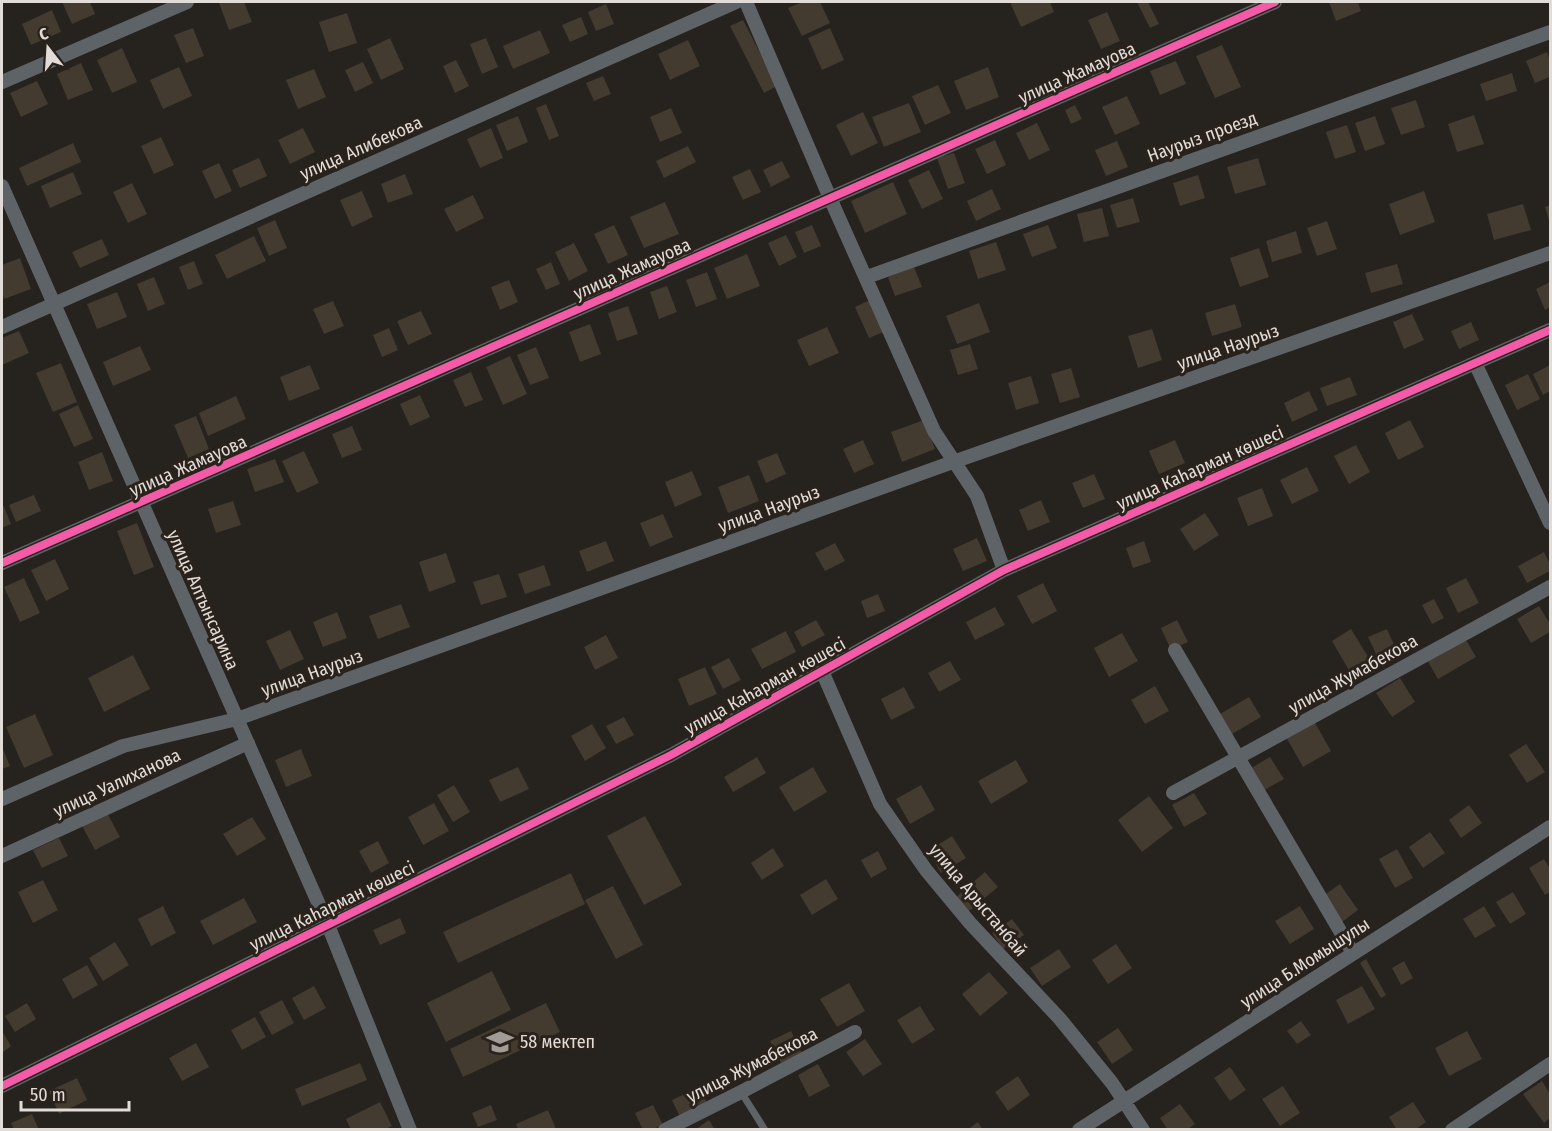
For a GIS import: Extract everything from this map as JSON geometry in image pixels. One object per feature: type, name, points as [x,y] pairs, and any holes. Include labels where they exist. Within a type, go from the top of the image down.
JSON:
[{"type":"street","points":[[2,82],[187,2]]},
{"type":"street","name":"улица Алибекова","points":[[2,327],[736,2]]},
{"type":"street","points":[[746,2],[934,431],[977,496],[1004,570]]},
{"type":"street","name":"улица Жамауова","points":[[2,563],[1275,2]]},
{"type":"street","name":"Наурыз проезд","points":[[867,277],[1551,32]]},
{"type":"street","name":"улица Алтынсарина","points":[[2,186],[328,925],[410,1130]]},
{"type":"street","name":"улица Наурыз","points":[[2,799],[123,746],[237,719],[953,462],[1551,253]]},
{"type":"street","name":"улица Каһарман көшесі","points":[[2,1086],[671,756],[1004,570],[1551,330]]},
{"type":"street","points":[[1475,363],[1551,524]]},
{"type":"street","name":"улица Жумабекова","points":[[1173,792],[1551,587]]},
{"type":"street","points":[[1175,650],[1353,953]]},
{"type":"street","name":"улица Арыстанбай","points":[[822,671],[880,804],[926,870],[970,923],[1060,1019],[1112,1083],[1143,1130]]},
{"type":"street","name":"улица Уалиханова","points":[[2,856],[248,742]]},
{"type":"street","name":"улица Б.Момышулы","points":[[1079,1130],[1551,827]]},
{"type":"street","name":"улица Жумабекова","points":[[665,1130],[855,1032]]},
{"type":"street","points":[[1452,1130],[1551,1064]]},
{"type":"lane","points":[[741,1092],[765,1130]]},
{"type":"building","points":[[62,2],[90,2],[95,14],[72,24]]},
{"type":"building","points":[[244,2],[252,22],[229,30],[219,3]]},
{"type":"building","points":[[802,2],[820,2],[830,23],[802,36],[788,8]]},
{"type":"building","points":[[1010,2],[1050,2],[1054,12],[1021,27]]},
{"type":"building","points":[[1137,2],[1148,2],[1159,24],[1150,28]]},
{"type":"building","points":[[1329,2],[1358,2],[1361,11],[1336,21]]},
{"type":"building","points":[[606,4],[614,24],[596,31],[588,12]]},
{"type":"building","points":[[52,10],[61,32],[31,45],[22,24]]},
{"type":"building","points":[[1107,12],[1120,41],[1101,49],[1088,20]]},
{"type":"building","points":[[347,13],[357,43],[329,52],[319,22]]},
{"type":"building","points":[[581,17],[588,34],[570,42],[562,25]]},
{"type":"building","points":[[743,20],[777,86],[764,93],[730,26]]},
{"type":"building","points":[[193,28],[204,56],[186,63],[174,35]]},
{"type":"building","points":[[830,28],[844,60],[822,70],[808,38]]},
{"type":"building","points":[[540,30],[550,53],[513,69],[503,46]]},
{"type":"building","points":[[390,38],[404,69],[381,80],[367,49]]},
{"type":"building","points":[[486,38],[498,67],[482,74],[470,44]]},
{"type":"building","points":[[688,40],[700,66],[670,80],[658,54]]},
{"type":"building","points":[[1222,45],[1241,87],[1215,98],[1196,56]]},
{"type":"building","points":[[122,48],[137,82],[112,93],[97,60]]},
{"type":"building","points":[[1547,52],[1550,61],[1550,77],[1535,83],[1526,61]]},
{"type":"building","points":[[456,60],[469,86],[455,93],[443,66]]},
{"type":"building","points":[[1176,61],[1186,84],[1160,95],[1150,71]]},
{"type":"building","points":[[363,62],[373,83],[355,92],[345,70]]},
{"type":"building","points":[[81,63],[93,90],[68,100],[57,74]]},
{"type":"building","points":[[179,67],[192,96],[163,109],[150,80]]},
{"type":"building","points":[[988,67],[999,97],[966,110],[954,81]]},
{"type":"building","points":[[314,69],[326,97],[298,109],[286,80]]},
{"type":"building","points":[[1512,73],[1517,91],[1486,101],[1480,84]]},
{"type":"building","points":[[603,76],[611,94],[594,101],[586,83]]},
{"type":"building","points":[[37,81],[48,104],[21,117],[10,93]]},
{"type":"building","points":[[938,85],[951,113],[925,125],[912,96]]},
{"type":"building","points":[[1127,96],[1140,124],[1115,135],[1102,107]]},
{"type":"building","points":[[1416,100],[1425,127],[1401,135],[1391,108]]},
{"type":"building","points":[[909,103],[921,132],[884,147],[872,117]]},
{"type":"building","points":[[546,104],[559,136],[549,140],[536,108]]},
{"type":"building","points":[[1075,105],[1082,119],[1071,124],[1065,110]]},
{"type":"building","points":[[671,108],[682,133],[660,142],[650,117]]},
{"type":"building","points":[[863,112],[878,143],[851,156],[836,125]]},
{"type":"building","points":[[1474,115],[1484,144],[1457,152],[1448,124]]},
{"type":"building","points":[[518,116],[528,142],[507,151],[496,125]]},
{"type":"building","points":[[1375,116],[1385,144],[1365,151],[1355,123]]},
{"type":"building","points":[[1037,123],[1050,150],[1029,160],[1016,133]]},
{"type":"building","points":[[1347,125],[1356,152],[1335,159],[1326,132]]},
{"type":"building","points":[[303,128],[315,152],[290,164],[278,140]]},
{"type":"building","points":[[491,128],[503,158],[480,168],[467,139]]},
{"type":"building","points":[[161,137],[174,165],[154,174],[141,146]]},
{"type":"building","points":[[995,140],[1006,165],[987,174],[975,149]]},
{"type":"building","points":[[1117,141],[1128,167],[1106,176],[1095,150]]},
{"type":"building","points":[[73,143],[81,162],[27,186],[19,168]]},
{"type":"building","points":[[688,146],[696,162],[664,178],[656,161]]},
{"type":"building","points":[[954,153],[965,183],[948,189],[937,158]]},
{"type":"building","points":[[259,158],[267,176],[240,188],[232,170]]},
{"type":"building","points":[[1258,158],[1266,185],[1235,194],[1227,167]]},
{"type":"building","points":[[782,161],[790,177],[771,187],[763,170]]},
{"type":"building","points":[[219,163],[232,191],[215,199],[202,171]]},
{"type":"building","points":[[750,169],[761,192],[743,200],[732,177]]},
{"type":"building","points":[[929,170],[943,199],[922,209],[908,180]]},
{"type":"building","points":[[73,172],[82,194],[50,208],[41,186]]},
{"type":"building","points":[[405,174],[413,194],[388,203],[381,184]]},
{"type":"building","points":[[1198,175],[1205,198],[1180,206],[1173,183]]},
{"type":"building","points":[[893,182],[907,214],[865,233],[851,201]]},
{"type":"building","points":[[132,183],[147,214],[128,223],[113,192]]},
{"type":"building","points":[[992,189],[1001,209],[976,221],[967,201]]},
{"type":"building","points":[[362,191],[373,217],[352,227],[340,200]]},
{"type":"building","points":[[1424,191],[1435,222],[1400,235],[1389,204]]},
{"type":"building","points":[[473,195],[484,218],[456,232],[444,209]]},
{"type":"building","points":[[1133,198],[1140,222],[1117,228],[1110,205]]},
{"type":"building","points":[[665,202],[679,234],[644,248],[630,217]]},
{"type":"building","points":[[1523,204],[1531,230],[1494,240],[1487,214]]},
{"type":"building","points":[[1550,205],[1550,224],[1545,207]]},
{"type":"building","points":[[1102,208],[1109,236],[1084,242],[1077,214]]},
{"type":"building","points":[[275,220],[287,248],[269,256],[257,228]]},
{"type":"building","points":[[1327,221],[1337,249],[1317,256],[1307,228]]},
{"type":"building","points":[[614,225],[628,255],[608,264],[594,234]]},
{"type":"building","points":[[812,225],[821,246],[804,253],[795,232]]},
{"type":"building","points":[[1048,225],[1057,248],[1032,257],[1023,234]]},
{"type":"building","points":[[1296,231],[1302,253],[1272,262],[1266,241]]},
{"type":"building","points":[[786,235],[797,257],[779,266],[768,243]]},
{"type":"building","points":[[254,236],[266,261],[227,279],[215,255]]},
{"type":"building","points":[[102,239],[109,255],[80,268],[72,252]]},
{"type":"building","points":[[996,242],[1006,270],[978,279],[969,251]]},
{"type":"building","points":[[574,243],[588,271],[569,281],[555,252]]},
{"type":"building","points":[[1259,248],[1269,277],[1240,287],[1230,258]]},
{"type":"building","points":[[747,254],[760,286],[727,299],[714,268]]},
{"type":"building","points":[[20,258],[31,289],[4,299],[2,265]]},
{"type":"building","points":[[194,261],[203,284],[188,290],[179,267]]},
{"type":"building","points":[[551,262],[560,284],[546,290],[536,269]]},
{"type":"building","points":[[1397,264],[1403,284],[1371,293],[1365,273]]},
{"type":"building","points":[[914,267],[922,287],[895,296],[888,277]]},
{"type":"building","points":[[707,272],[717,299],[696,307],[686,280]]},
{"type":"building","points":[[154,277],[165,304],[148,311],[137,284]]},
{"type":"building","points":[[509,280],[518,302],[500,310],[491,287]]},
{"type":"building","points":[[1550,282],[1550,307],[1545,310],[1536,289]]},
{"type":"building","points":[[667,286],[677,312],[659,319],[650,292]]},
{"type":"building","points":[[117,292],[127,317],[97,329],[87,304]]},
{"type":"building","points":[[872,299],[886,331],[869,338],[855,307]]},
{"type":"building","points":[[333,301],[344,326],[324,334],[313,309]]},
{"type":"building","points":[[979,303],[990,332],[957,344],[946,316]]},
{"type":"building","points":[[1235,304],[1242,327],[1212,336],[1205,313]]},
{"type":"building","points":[[628,306],[638,334],[617,341],[608,313]]},
{"type":"building","points":[[421,311],[432,334],[408,345],[397,321]]},
{"type":"building","points":[[1412,314],[1424,340],[1404,349],[1393,322]]},
{"type":"building","points":[[1471,322],[1479,340],[1459,349],[1451,331]]},
{"type":"building","points":[[590,324],[601,354],[580,362],[569,332]]},
{"type":"building","points":[[827,327],[839,353],[809,366],[797,340]]},
{"type":"building","points":[[389,328],[398,350],[382,357],[373,335]]},
{"type":"building","points":[[1152,329],[1162,360],[1138,368],[1128,336]]},
{"type":"building","points":[[19,331],[29,353],[2,365],[2,338]]},
{"type":"building","points":[[970,344],[978,369],[958,375],[950,350]]},
{"type":"building","points":[[140,346],[151,370],[113,386],[103,362]]},
{"type":"building","points":[[536,347],[549,378],[530,385],[517,355]]},
{"type":"building","points":[[510,356],[527,394],[503,405],[486,367]]},
{"type":"building","points":[[61,363],[77,402],[53,412],[36,373]]},
{"type":"building","points":[[310,365],[320,389],[289,401],[280,377]]},
{"type":"building","points":[[1550,365],[1550,391],[1543,395],[1533,374]]},
{"type":"building","points":[[1071,368],[1080,397],[1060,403],[1051,374]]},
{"type":"building","points":[[471,372],[483,400],[465,407],[453,380]]},
{"type":"building","points":[[1528,374],[1540,399],[1517,410],[1505,385]]},
{"type":"building","points":[[1031,376],[1039,403],[1016,410],[1008,383]]},
{"type":"building","points":[[1350,377],[1357,395],[1327,406],[1320,388]]},
{"type":"building","points":[[1309,391],[1318,410],[1292,422],[1284,403]]},
{"type":"building","points":[[420,395],[430,417],[410,426],[400,404]]},
{"type":"building","points":[[236,396],[246,419],[208,436],[199,413]]},
{"type":"building","points":[[78,405],[93,439],[74,447],[59,414]]},
{"type":"building","points":[[196,416],[209,449],[188,458],[174,425]]},
{"type":"building","points":[[924,420],[935,449],[902,462],[891,432]]},
{"type":"building","points":[[1410,420],[1424,447],[1398,460],[1385,433]]},
{"type":"building","points":[[352,426],[362,450],[342,458],[332,434]]},
{"type":"building","points":[[863,440],[874,464],[854,473],[843,449]]},
{"type":"building","points":[[1175,440],[1185,463],[1159,474],[1149,451]]},
{"type":"building","points":[[1356,445],[1370,472],[1349,484],[1334,456]]},
{"type":"building","points":[[304,451],[319,483],[297,493],[282,461]]},
{"type":"building","points":[[102,452],[113,481],[89,490],[78,462]]},
{"type":"building","points":[[777,453],[786,474],[766,483],[757,461]]},
{"type":"building","points":[[275,459],[284,482],[255,492],[247,469]]},
{"type":"building","points":[[1307,467],[1319,491],[1292,504],[1280,480]]},
{"type":"building","points":[[692,471],[702,495],[675,507],[665,482]]},
{"type":"building","points":[[1094,474],[1105,499],[1083,508],[1072,483]]},
{"type":"building","points":[[749,475],[759,501],[728,513],[718,487]]},
{"type":"building","points":[[1262,488],[1273,516],[1248,526],[1237,498]]},
{"type":"building","points":[[34,495],[41,511],[16,522],[9,505]]},
{"type":"building","points":[[1041,500],[1050,522],[1028,531],[1019,510]]},
{"type":"building","points":[[233,501],[241,525],[216,533],[208,509]]},
{"type":"building","points":[[2,502],[11,524],[2,528]]},
{"type":"building","points":[[1205,513],[1219,535],[1194,551],[1180,529]]},
{"type":"building","points":[[663,514],[673,537],[650,547],[640,523]]},
{"type":"building","points":[[137,523],[154,567],[134,575],[117,531]]},
{"type":"building","points":[[977,538],[987,561],[963,571],[953,549]]},
{"type":"building","points":[[606,541],[614,561],[587,572],[579,551]]},
{"type":"building","points":[[1144,541],[1151,562],[1133,568],[1126,548]]},
{"type":"building","points":[[835,543],[845,561],[825,571],[815,553]]},
{"type":"building","points":[[1544,552],[1550,564],[1550,571],[1527,583],[1518,566]]},
{"type":"building","points":[[446,553],[456,582],[429,592],[419,562]]},
{"type":"building","points":[[55,559],[69,589],[46,601],[31,570]]},
{"type":"building","points":[[544,565],[551,585],[525,594],[518,574]]},
{"type":"building","points":[[499,574],[507,597],[481,605],[473,582]]},
{"type":"building","points":[[24,578],[40,613],[20,622],[4,587]]},
{"type":"building","points":[[1466,578],[1479,603],[1458,613],[1446,588]]},
{"type":"building","points":[[1043,583],[1057,611],[1032,624],[1017,596]]},
{"type":"building","points":[[878,594],[885,611],[867,618],[861,601]]},
{"type":"building","points":[[1434,599],[1444,618],[1432,624],[1422,605]]},
{"type":"building","points":[[401,604],[410,627],[378,639],[369,616]]},
{"type":"building","points":[[1539,606],[1550,624],[1550,632],[1531,643],[1517,619]]},
{"type":"building","points":[[995,607],[1005,625],[975,640],[966,622]]},
{"type":"building","points":[[337,612],[347,638],[323,647],[313,622]]},
{"type":"building","points":[[816,620],[825,635],[802,647],[794,632]]},
{"type":"building","points":[[1177,620],[1188,642],[1171,650],[1161,628]]},
{"type":"building","points":[[1351,629],[1370,660],[1350,672],[1332,641]]},
{"type":"building","points":[[1387,629],[1395,647],[1377,656],[1368,637]]},
{"type":"building","points":[[290,630],[304,659],[280,670],[266,641]]},
{"type":"building","points":[[786,631],[796,652],[762,669],[751,649]]},
{"type":"building","points":[[1122,633],[1138,661],[1109,677],[1094,648]]},
{"type":"building","points":[[606,635],[618,658],[595,670],[584,647]]},
{"type":"building","points":[[1465,638],[1476,657],[1438,679],[1427,660]]},
{"type":"building","points":[[133,655],[150,689],[104,712],[88,678]]},
{"type":"building","points":[[729,658],[741,680],[723,689],[711,667]]},
{"type":"building","points":[[950,661],[961,680],[939,692],[928,673]]},
{"type":"building","points":[[705,667],[717,694],[689,706],[678,679]]},
{"type":"building","points":[[1400,678],[1415,702],[1392,717],[1376,693]]},
{"type":"building","points":[[1155,686],[1169,711],[1145,724],[1131,700]]},
{"type":"building","points":[[904,687],[915,708],[891,720],[881,699]]},
{"type":"building","points":[[1249,697],[1261,717],[1232,734],[1220,714]]},
{"type":"building","points":[[35,714],[53,755],[24,768],[6,727]]},
{"type":"building","points":[[624,717],[634,735],[616,744],[606,726]]},
{"type":"building","points":[[1314,721],[1331,751],[1303,767],[1286,737]]},
{"type":"building","points":[[592,724],[606,748],[585,761],[571,736]]},
{"type":"building","points":[[1526,744],[1545,772],[1527,783],[1509,755]]},
{"type":"building","points":[[2,747],[10,766],[2,769]]},
{"type":"building","points":[[301,749],[312,776],[286,787],[275,760]]},
{"type":"building","points":[[757,757],[766,773],[733,792],[724,777]]},
{"type":"building","points":[[1270,757],[1284,779],[1259,793],[1246,771]]},
{"type":"building","points":[[1016,760],[1028,782],[991,804],[978,781]]},
{"type":"building","points":[[518,767],[529,789],[500,802],[489,780]]},
{"type":"building","points":[[813,767],[827,792],[794,812],[779,787]]},
{"type":"building","points":[[454,785],[470,812],[453,822],[437,795]]},
{"type":"building","points":[[921,785],[935,810],[910,824],[896,799]]},
{"type":"building","points":[[1194,793],[1207,814],[1184,827],[1172,805]]},
{"type":"building","points":[[1149,796],[1173,828],[1142,852],[1118,820]]},
{"type":"building","points":[[434,803],[449,831],[423,845],[408,817]]},
{"type":"building","points":[[1469,805],[1482,823],[1461,838],[1449,820]]},
{"type":"building","points":[[106,811],[120,837],[95,850],[81,824]]},
{"type":"building","points":[[645,816],[682,885],[644,905],[607,836]]},
{"type":"building","points":[[252,817],[266,839],[237,856],[223,834]]},
{"type":"building","points":[[1430,832],[1445,853],[1423,868],[1409,847]]},
{"type":"building","points":[[952,836],[966,858],[941,873],[928,851]]},
{"type":"building","points":[[59,838],[68,856],[42,868],[33,850]]},
{"type":"building","points":[[378,841],[389,863],[371,873],[359,851]]},
{"type":"building","points":[[773,848],[784,866],[762,880],[751,863]]},
{"type":"building","points":[[1397,849],[1413,878],[1395,888],[1379,859]]},
{"type":"building","points":[[878,851],[887,869],[871,878],[861,860]]},
{"type":"building","points":[[1544,859],[1550,869],[1550,892],[1545,895],[1529,868]]},
{"type":"building","points":[[985,872],[998,887],[968,912],[956,897]]},
{"type":"building","points":[[571,873],[585,904],[458,963],[443,932]]},
{"type":"building","points":[[826,879],[838,899],[812,915],[800,895]]},
{"type":"building","points":[[43,880],[58,910],[33,923],[18,892]]},
{"type":"building","points":[[1340,884],[1358,910],[1342,922],[1323,896]]},
{"type":"building","points":[[613,886],[643,945],[616,959],[585,900]]},
{"type":"building","points":[[1513,892],[1526,914],[1510,924],[1496,902]]},
{"type":"building","points":[[244,898],[257,922],[213,945],[200,921]]},
{"type":"building","points":[[163,906],[176,933],[151,946],[138,919]]},
{"type":"building","points":[[1300,906],[1314,929],[1290,944],[1275,921]]},
{"type":"building","points":[[1484,906],[1496,926],[1475,938],[1463,919]]},
{"type":"building","points":[[400,918],[406,933],[380,945],[373,930]]},
{"type":"building","points":[[1012,919],[1024,935],[1003,949],[992,933]]},
{"type":"building","points":[[115,942],[129,965],[103,981],[89,958]]},
{"type":"building","points":[[1116,944],[1132,968],[1108,984],[1092,960]]},
{"type":"building","points":[[1059,949],[1071,967],[1042,986],[1030,968]]},
{"type":"building","points":[[1366,959],[1386,995],[1381,998],[1360,963]]},
{"type":"building","points":[[1404,961],[1413,978],[1401,985],[1392,968]]},
{"type":"building","points":[[87,965],[98,985],[73,999],[62,979]]},
{"type":"building","points":[[492,971],[511,1010],[446,1042],[427,1003]]},
{"type":"building","points":[[989,972],[1008,993],[980,1016],[962,994]]},
{"type":"building","points":[[849,983],[865,1011],[837,1027],[820,999]]},
{"type":"building","points":[[314,986],[326,1008],[304,1020],[292,998]]},
{"type":"building","points":[[1362,986],[1375,1009],[1348,1024],[1336,1000]]},
{"type":"building","points":[[282,1000],[294,1023],[272,1035],[259,1012]]},
{"type":"building","points":[[27,1003],[36,1019],[15,1032],[5,1016]]},
{"type":"building","points":[[546,1003],[560,1032],[463,1077],[450,1049]]},
{"type":"building","points":[[920,1006],[935,1030],[912,1044],[897,1020]]},
{"type":"building","points":[[255,1017],[266,1037],[242,1050],[231,1030]]},
{"type":"building","points":[[1301,1021],[1311,1035],[1297,1044],[1287,1031]]},
{"type":"building","points":[[1118,1028],[1133,1050],[1112,1064],[1097,1042]]},
{"type":"building","points":[[2,1031],[11,1046],[2,1053]]},
{"type":"building","points":[[791,1031],[802,1053],[781,1063],[770,1041]]},
{"type":"building","points":[[1467,1031],[1482,1059],[1449,1076],[1435,1048]]},
{"type":"building","points":[[865,1039],[882,1064],[863,1076],[846,1052]]},
{"type":"building","points":[[196,1043],[209,1067],[182,1081],[169,1058]]},
{"type":"building","points":[[360,1063],[367,1080],[302,1106],[295,1089]]},
{"type":"building","points":[[818,1064],[830,1086],[809,1097],[798,1075]]},
{"type":"building","points":[[1230,1067],[1246,1090],[1230,1101],[1214,1078]]},
{"type":"building","points":[[1018,1076],[1030,1095],[1008,1111],[995,1092]]},
{"type":"building","points":[[77,1078],[87,1100],[59,1114],[49,1091]]},
{"type":"building","points":[[1542,1081],[1550,1094],[1550,1118],[1544,1123],[1523,1094]]},
{"type":"building","points":[[1283,1086],[1300,1113],[1280,1126],[1262,1099]]},
{"type":"building","points":[[699,1087],[707,1103],[680,1117],[672,1100]]},
{"type":"building","points":[[380,1102],[392,1126],[384,1130],[351,1130],[346,1119]]},
{"type":"building","points":[[1413,1102],[1426,1122],[1415,1130],[1397,1130],[1389,1117]]},
{"type":"building","points":[[1180,1104],[1195,1124],[1187,1130],[1168,1130],[1160,1118]]},
{"type":"building","points":[[491,1105],[497,1120],[478,1127],[472,1113]]},
{"type":"building","points":[[653,1105],[663,1125],[651,1130],[643,1130],[635,1113]]},
{"type":"building","points":[[548,1110],[556,1129],[518,1130],[516,1124]]},
{"type":"building","points":[[32,1114],[39,1130],[14,1130],[11,1123]]},
{"type":"building","points":[[709,1120],[715,1130],[695,1130]]},
{"type":"building","points":[[978,1122],[983,1130],[967,1130]]},
{"type":"cycle path","points":[[2,563],[1275,2]]},
{"type":"cycle path","points":[[2,1086],[671,755],[1004,570],[1550,330]]},
{"type":"place","name":"58 мектеп","points":[[500,1042]]}]
